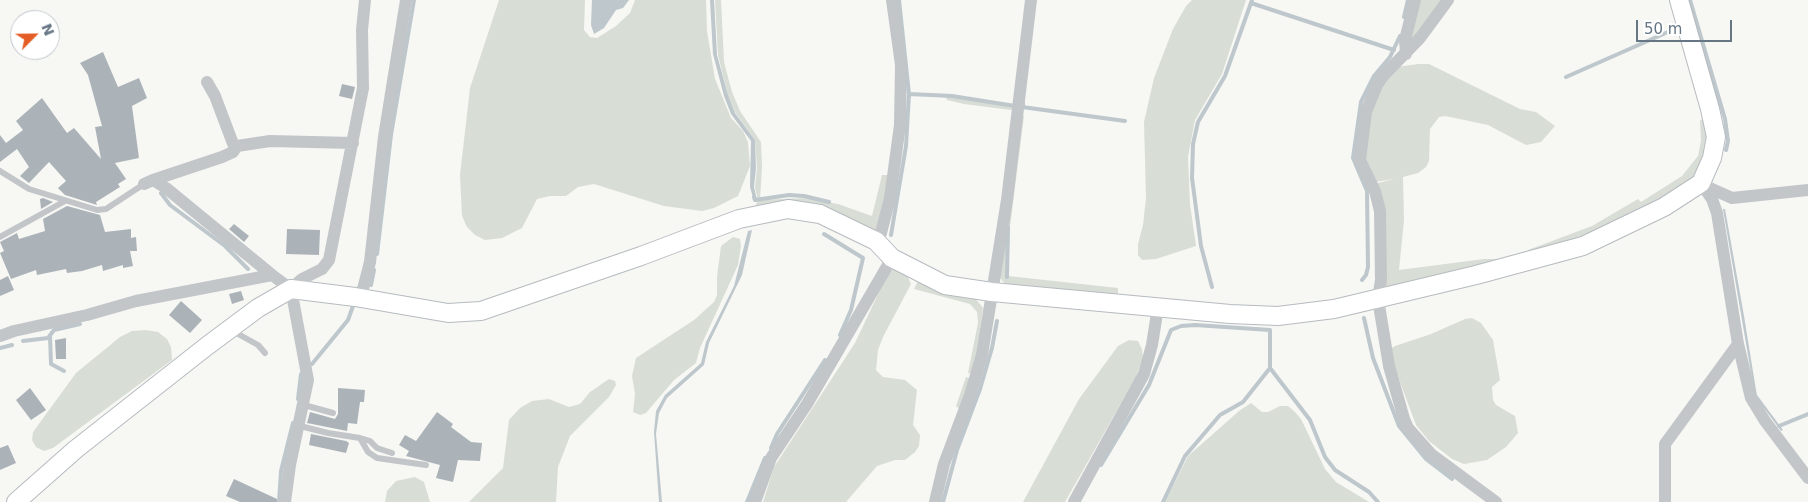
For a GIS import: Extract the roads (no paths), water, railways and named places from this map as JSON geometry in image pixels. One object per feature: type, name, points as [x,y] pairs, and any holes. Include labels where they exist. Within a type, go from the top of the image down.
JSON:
[{"type":"street","points":[[16,502],[76,449],[230,329],[258,308],[291,289],[302,279],[322,270],[329,260],[363,88],[362,30],[365,0]]},
{"type":"street","points":[[355,297],[363,288],[370,262],[384,137],[406,0]]},
{"type":"street","points":[[876,241],[881,233],[890,198],[900,125],[901,65],[892,0]]},
{"type":"street","points":[[935,502],[944,464],[970,395],[982,355],[1007,200],[1031,0]]},
{"type":"street","points":[[1406,54],[1405,40],[1414,0]]},
{"type":"street","points":[[1448,0],[1406,54],[1384,75],[1377,85],[1366,112],[1360,160],[1375,191],[1380,211],[1381,280],[1378,299],[1389,366],[1408,428],[1430,454],[1496,502]]},
{"type":"street","points":[[149,182],[291,289],[355,297],[448,313],[480,311],[641,256],[739,219],[788,209],[820,214],[876,241],[892,258],[945,284],[992,292],[1278,316],[1334,309],[1378,299],[1583,246],[1664,207],[1701,184],[1712,158],[1716,137],[1710,109],[1679,0]]},
{"type":"street","points":[[208,82],[235,150]]},
{"type":"street","points":[[149,182],[222,157],[235,150],[237,146],[270,141],[353,143]]},
{"type":"street","points":[[1701,184],[1732,198],[1808,190]]},
{"type":"street","points":[[1701,184],[1712,199],[1717,213],[1738,344],[1751,398],[1765,421],[1808,478]]},
{"type":"street","points":[[755,502],[771,458],[807,404],[892,258]]},
{"type":"street","points":[[0,336],[136,301],[272,276]]},
{"type":"street","points":[[285,502],[290,466],[300,426],[308,380],[291,289]]},
{"type":"street","points":[[1074,502],[1144,374],[1152,345],[1158,307]]},
{"type":"street","points":[[1665,502],[1665,444],[1738,344]]},
{"type":"lane","points":[[0,170],[29,188],[97,210],[106,209],[149,182]]},
{"type":"lane","points":[[0,237],[65,201]]},
{"type":"lane","points":[[230,329],[258,345],[266,353]]},
{"type":"lane","points":[[304,405],[333,413]]},
{"type":"lane","points":[[300,426],[360,438],[370,441],[384,452],[392,453]]},
{"type":"lane","points":[[360,438],[368,452],[376,458],[426,465]]},
{"type":"waterway","points":[[377,254],[391,135],[414,0]]},
{"type":"waterway","points":[[891,235],[906,146],[909,94],[899,0]]},
{"type":"waterway","points":[[1212,287],[1201,246],[1192,178],[1193,144],[1198,122],[1225,76],[1252,0]]},
{"type":"waterway","points":[[1404,17],[1408,0]]},
{"type":"waterway","points":[[1690,0],[1725,119],[1728,141],[1726,150]]},
{"type":"waterway","points":[[1251,3],[1394,50]]},
{"type":"waterway","points":[[1566,77],[1677,28]]},
{"type":"waterway","points":[[1362,280],[1366,275],[1368,267],[1367,191],[1353,158],[1361,102],[1374,76],[1390,57],[1400,36]]},
{"type":"waterway","points":[[909,94],[952,96],[1015,106]]},
{"type":"waterway","points":[[1023,104],[1022,107],[1125,121]]},
{"type":"waterway","points":[[161,193],[170,205],[225,246],[248,269]]},
{"type":"waterway","points":[[754,197],[755,200],[789,195],[804,196],[829,202]]},
{"type":"waterway","points":[[1007,277],[1008,227]]},
{"type":"waterway","points":[[824,234],[863,258],[851,310],[840,335]]},
{"type":"waterway","points":[[371,285],[374,270]]},
{"type":"waterway","points":[[312,364],[348,320],[353,306]]},
{"type":"waterway","points":[[1364,318],[1373,358],[1399,426],[1426,459],[1452,479]]},
{"type":"waterway","points":[[943,502],[957,450],[980,389],[992,348],[997,321]]},
{"type":"waterway","points":[[23,341],[48,338],[54,330],[80,324]]},
{"type":"waterway","points":[[1101,465],[1149,385],[1171,330],[1181,326],[1195,325],[1270,330],[1270,368],[1310,420],[1325,457],[1335,470],[1369,492],[1378,502]]},
{"type":"waterway","points":[[50,336],[51,364],[64,371]]},
{"type":"waterway","points":[[0,348],[12,345]]},
{"type":"waterway","points":[[771,448],[777,434],[825,360]]},
{"type":"waterway","points":[[1163,502],[1185,456],[1220,415],[1243,402],[1270,368]]},
{"type":"waterway","points":[[298,399],[301,374]]},
{"type":"waterway","points":[[1779,426],[1808,414]]},
{"type":"waterway","points":[[279,502],[281,471],[293,423]]},
{"type":"waterway","points":[[747,502],[765,458]]}]
